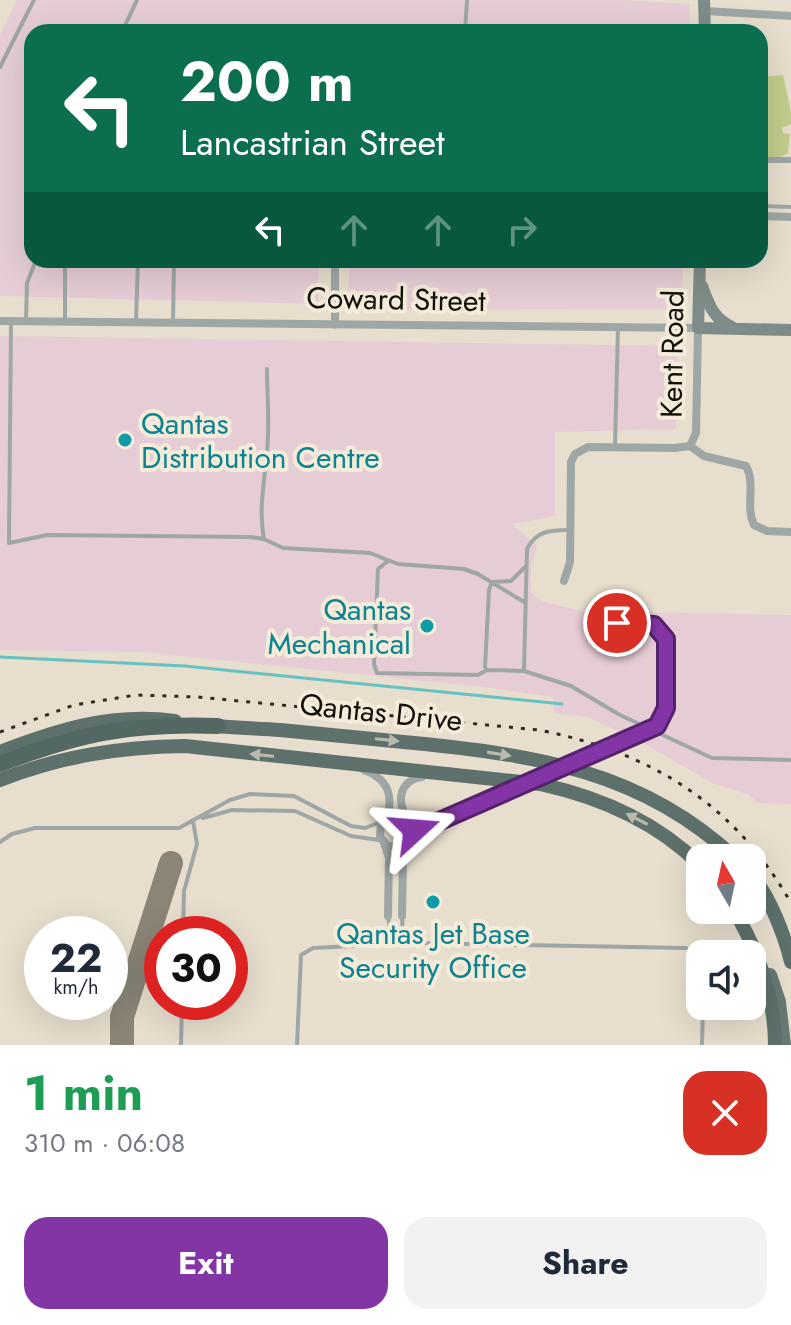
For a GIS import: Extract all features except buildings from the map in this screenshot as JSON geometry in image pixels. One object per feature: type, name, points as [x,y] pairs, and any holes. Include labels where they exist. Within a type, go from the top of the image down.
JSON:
[{"type":"highway","points":[[0,752],[43,735],[124,718],[157,718],[218,726]]},
{"type":"highway","name":"Qantas Drive","points":[[0,764],[72,738],[154,725],[302,732],[460,748],[573,767],[623,784],[653,799],[718,844]]},
{"type":"highway","name":"Qantas Drive","points":[[0,780],[68,758],[138,747],[185,746],[540,784],[579,793],[650,826],[686,851]]},
{"type":"highway","points":[[766,902],[791,962]]},
{"type":"highway","points":[[742,924],[765,978],[773,1015],[775,1045]]},
{"type":"main road","points":[[705,24],[706,4]]},
{"type":"main road","name":"Kent Road","points":[[698,328],[700,268]]},
{"type":"main road","points":[[699,279],[718,319],[739,329]]},
{"type":"main road","name":"Coward Street","points":[[698,328],[791,330]]},
{"type":"main road","points":[[766,895],[791,938]]},
{"type":"main road","points":[[749,935],[768,970],[779,1002],[784,1045]]},
{"type":"street","points":[[706,4],[791,16]]},
{"type":"street","points":[[768,160],[791,160]]},
{"type":"street","points":[[768,216],[791,217]]},
{"type":"street","points":[[335,268],[335,325]]},
{"type":"street","name":"Coward Street","points":[[0,321],[698,328]]},
{"type":"street","name":"Kent Road","points":[[564,581],[570,562],[571,462],[575,454],[588,447],[690,446],[696,433],[698,328]]},
{"type":"street","points":[[690,446],[704,456],[746,466],[750,474],[750,514],[754,525],[767,531],[791,532]]},
{"type":"street","points":[[340,763],[370,772],[384,781],[391,799],[379,829],[389,858],[388,912],[402,912],[404,856],[415,830],[412,821],[404,814],[404,785],[413,778],[445,775]]},
{"type":"street","points":[[385,818],[404,814]]},
{"type":"street","points":[[383,841],[393,848],[411,841]]},
{"type":"lane","points":[[0,67],[34,0]]},
{"type":"lane","points":[[126,24],[137,0]]},
{"type":"lane","points":[[466,24],[467,0]]},
{"type":"lane","points":[[768,206],[791,207]]},
{"type":"lane","points":[[26,322],[27,283],[33,268]]},
{"type":"lane","points":[[65,268],[65,322]]},
{"type":"lane","points":[[136,323],[138,268]]},
{"type":"lane","points":[[173,323],[174,268]]},
{"type":"lane","points":[[12,321],[9,543],[47,535],[264,539],[283,548],[370,553],[398,564],[464,569],[524,602]]},
{"type":"lane","points":[[615,448],[618,328]]},
{"type":"lane","points":[[264,539],[262,500],[267,452],[267,369]]},
{"type":"lane","points":[[524,671],[525,566],[530,543],[545,531],[571,530]]},
{"type":"lane","points":[[388,561],[378,569],[374,664],[377,673],[478,675],[487,670],[524,671],[571,686],[620,715],[712,758],[791,760]]},
{"type":"lane","points":[[492,582],[511,581],[525,566]]},
{"type":"lane","points":[[487,670],[489,590],[492,582]]},
{"type":"lane","points":[[411,841],[426,827],[657,726],[666,708],[666,639],[654,625],[600,623]]},
{"type":"lane","points":[[193,821],[230,800],[250,794],[294,796],[351,826],[365,828],[385,818]]},
{"type":"lane","points":[[0,842],[12,834],[35,828],[173,829],[232,810],[290,811],[351,836],[383,841]]},
{"type":"lane","points":[[183,916],[184,891],[197,844],[193,821]]},
{"type":"lane","points":[[412,821],[419,827],[426,827]]},
{"type":"lane","points":[[388,912],[392,932],[412,943],[686,948]]},
{"type":"lane","points":[[402,912],[403,939]]},
{"type":"lane","points":[[297,1045],[301,955],[313,948],[373,945],[392,932]]},
{"type":"lane","points":[[181,1045],[182,1020]]},
{"type":"lane","points":[[702,1045],[703,1020]]},
{"type":"shaded area","points":[[17,0],[624,0],[690,4],[689,24],[24,24],[24,268],[319,268],[318,304],[0,296],[0,35]]},
{"type":"shaded area","points":[[350,268],[683,268],[682,310],[347,309]]},
{"type":"shaded area","points":[[0,336],[677,346],[676,429],[555,432],[555,516],[512,524],[537,546],[531,567],[531,593],[544,602],[582,611],[791,615],[791,804],[758,803],[747,794],[712,783],[648,746],[588,717],[554,713],[553,697],[484,687],[140,652],[0,650]]},
{"type":"green space","points":[[783,75],[791,112],[791,124],[782,128],[783,133],[790,134],[788,153],[771,157],[768,156],[768,76]]},
{"type":"waterway","points":[[0,657],[185,666],[562,704]]},
{"type":"taxiway","points":[[122,1045],[122,1017],[171,863]]},
{"type":"railway","points":[[0,732],[74,705],[136,695],[198,697],[539,730],[617,752],[685,787],[743,837],[791,903]]},
{"type":"place","name":"Qantas Distribution Centre","points":[[125,440]]},
{"type":"place","name":"Qantas Mechanical","points":[[427,626]]},
{"type":"place","name":"Qantas Jet Base Security Office","points":[[433,902]]},
{"type":"route","points":[[415,830],[412,821],[419,827],[426,827],[657,726],[666,708],[666,639],[654,625],[617,623]]}]
